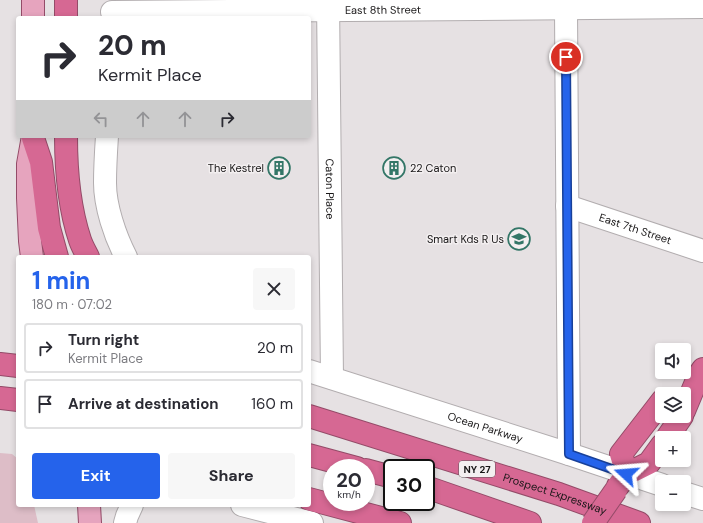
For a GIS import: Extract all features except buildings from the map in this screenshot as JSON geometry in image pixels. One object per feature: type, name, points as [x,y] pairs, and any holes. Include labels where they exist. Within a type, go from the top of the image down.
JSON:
[{"type":"highway","points":[[66,0],[66,16]]},
{"type":"highway","points":[[33,138],[41,162],[49,228],[56,255]]},
{"type":"highway","points":[[66,138],[67,177],[72,206],[80,240],[87,255]]},
{"type":"highway","points":[[0,364],[16,366]]},
{"type":"highway","points":[[681,387],[701,372]]},
{"type":"highway","points":[[691,395],[701,372]]},
{"type":"highway","points":[[0,398],[16,400]]},
{"type":"highway","points":[[621,482],[621,454],[655,410]]},
{"type":"highway","name":"Prospect Expressway","points":[[311,416],[559,494],[640,523]]},
{"type":"highway","points":[[593,523],[621,482],[649,463],[655,455]]},
{"type":"highway","points":[[311,456],[324,459]]},
{"type":"highway","points":[[435,490],[530,523]]},
{"type":"highway","points":[[311,500],[400,523]]},
{"type":"main road","points":[[33,0],[33,16]]},
{"type":"main road","points":[[32,255],[28,198],[28,164],[33,138]]},
{"type":"main road","points":[[89,507],[90,523]]},
{"type":"street","name":"East 8th Street","points":[[112,10],[328,5],[566,8],[640,4],[703,7]]},
{"type":"street","name":"Caton Place","points":[[328,5],[332,378]]},
{"type":"street","points":[[566,8],[569,454]]},
{"type":"street","points":[[107,138],[105,184],[108,207],[114,228],[125,255]]},
{"type":"street","name":"East 7th Street","points":[[568,206],[703,251]]},
{"type":"street","name":"Ocean Parkway","points":[[311,372],[569,454],[621,482],[655,484]]},
{"type":"street","points":[[691,495],[703,499]]},
{"type":"street","points":[[125,523],[131,507]]},
{"type":"street","points":[[250,507],[312,523]]},
{"type":"shaded area","points":[[0,453],[12,454],[16,457],[16,507],[34,507],[38,523],[0,523]]},
{"type":"place","name":"The Kestrel","points":[[279,168]]},
{"type":"place","name":"22 Caton","points":[[394,168]]},
{"type":"place","name":"Smart Kds R Us","points":[[519,239]]},
{"type":"route","points":[[566,57],[569,454],[626,474]]}]
